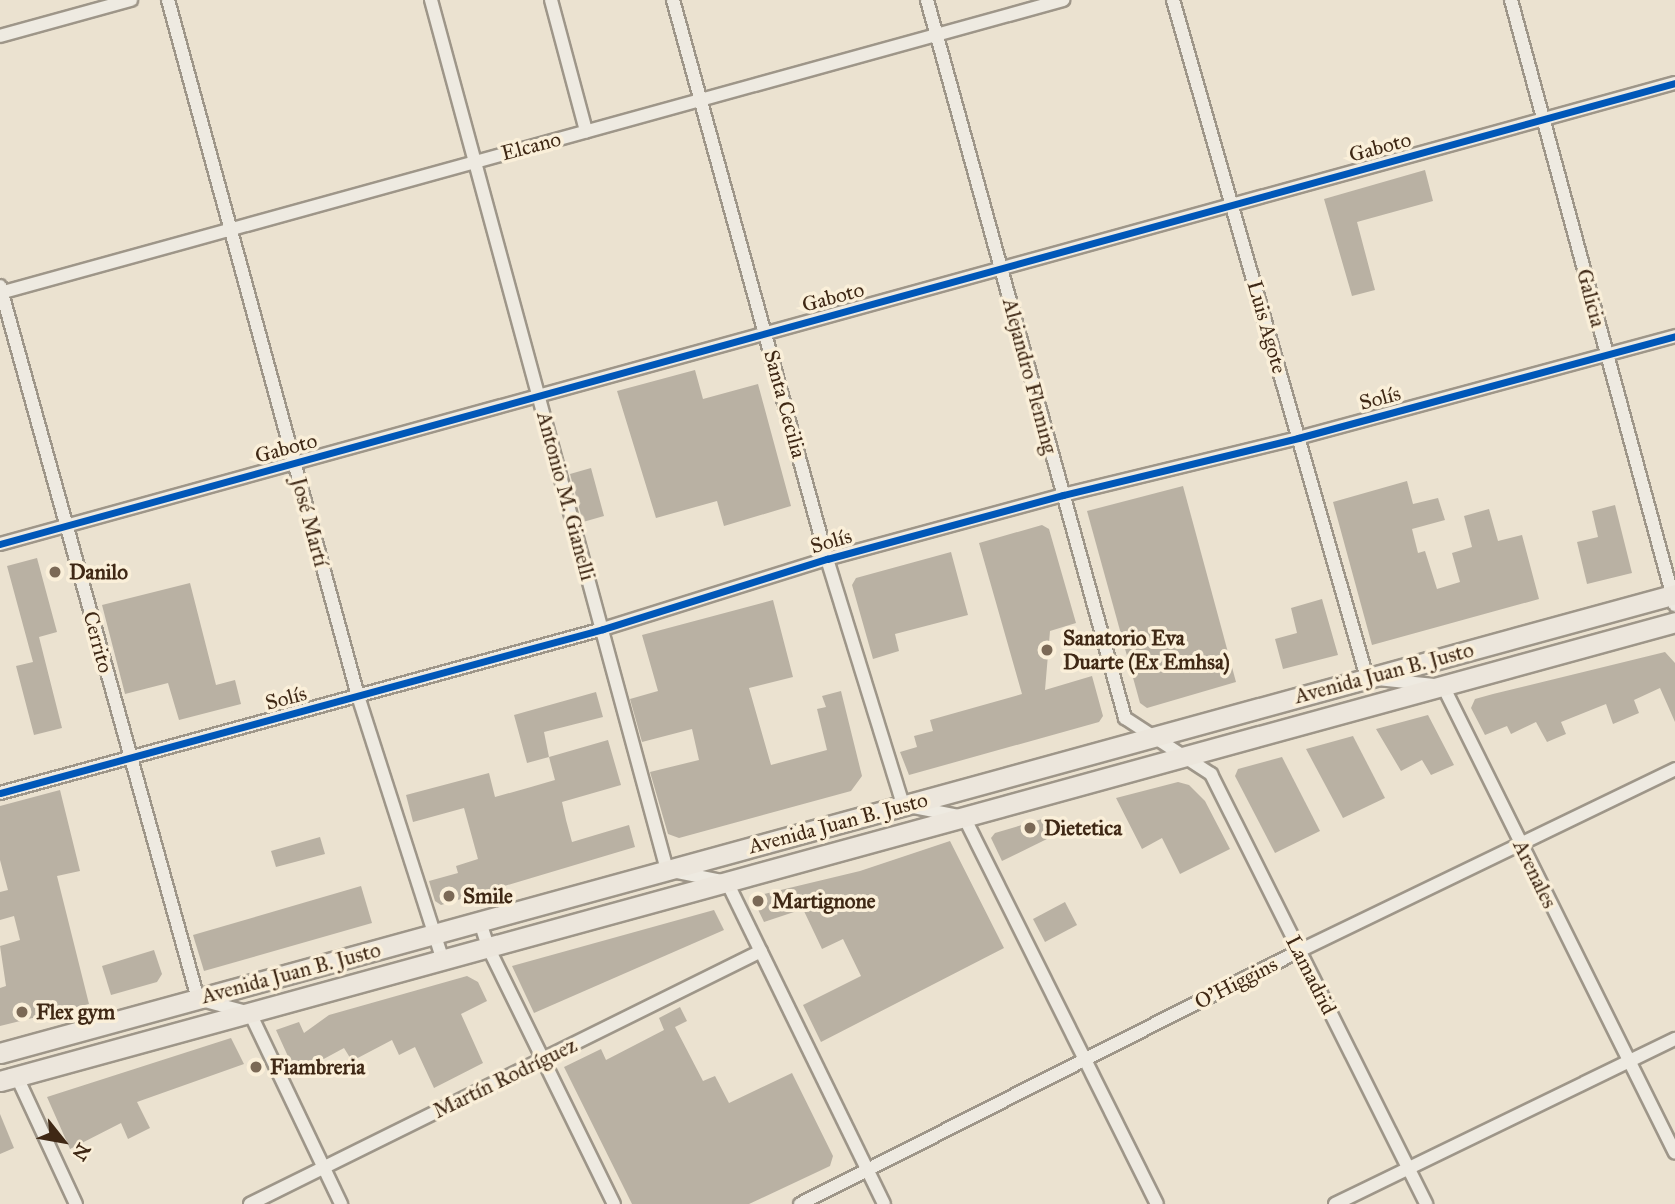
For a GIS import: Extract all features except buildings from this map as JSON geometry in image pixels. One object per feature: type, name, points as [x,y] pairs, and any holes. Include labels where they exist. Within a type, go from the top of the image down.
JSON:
[{"type":"main road","name":"Avenida Juan B. Justo","points":[[0,1053],[1367,678],[1673,598]]},
{"type":"main road","name":"Avenida Juan B. Justo","points":[[6,1077],[250,1013],[1675,622]]},
{"type":"street","points":[[0,36],[131,0]]},
{"type":"street","name":"José Martí","points":[[168,0],[358,696],[443,960]]},
{"type":"street","name":"Antonio M. Gianelli","points":[[431,0],[667,870]]},
{"type":"street","points":[[551,0],[586,131]]},
{"type":"street","name":"Santa Cecilia","points":[[673,0],[827,559],[903,806]]},
{"type":"street","name":"Alejandro Fleming","points":[[927,0],[1125,718],[1154,737]]},
{"type":"street","name":"Elcano","points":[[1,290],[1063,0]]},
{"type":"street","name":"Luis Agote","points":[[1173,0],[1367,678]]},
{"type":"street","name":"Galicia","points":[[1511,0],[1673,598]]},
{"type":"street","name":"Gaboto","points":[[0,544],[1675,83]]},
{"type":"street","name":"Cerrito","points":[[1,290],[198,999]]},
{"type":"street","name":"Solís","points":[[0,793],[603,629],[827,559],[1063,495],[1298,438],[1675,337]]},
{"type":"street","points":[[1367,678],[1443,686]]},
{"type":"street","name":"Arenales","points":[[1443,686],[1675,1153]]},
{"type":"street","name":"Lamadrid","points":[[1154,737],[1211,774],[1426,1204]]},
{"type":"street","name":"O'Higgins","points":[[800,1204],[1299,951],[1675,769]]},
{"type":"street","points":[[903,806],[964,817],[1157,1204]]},
{"type":"street","points":[[667,870],[727,882],[884,1204]]},
{"type":"street","points":[[480,922],[488,947],[614,1204]]},
{"type":"street","name":"Martín Rodríguez","points":[[250,1204],[761,951]]},
{"type":"street","points":[[198,999],[250,1013],[341,1204]]},
{"type":"street","points":[[1335,1204],[1407,1166],[1675,1039]]},
{"type":"street","points":[[6,1077],[76,1204]]},
{"type":"cycle path","points":[[0,544],[1675,83]]},
{"type":"cycle path","points":[[0,793],[603,629],[827,559],[1063,495],[1298,438],[1675,336]]},
{"type":"place","name":"Danilo","points":[[55,572]]},
{"type":"place","name":"Sanatorio Eva Duarte (Ex Emhsa)","points":[[1047,650]]},
{"type":"place","name":"Dietetica","points":[[1030,828]]},
{"type":"place","name":"Smile","points":[[449,896]]},
{"type":"place","name":"Martignone","points":[[758,901]]},
{"type":"place","name":"Flex gym","points":[[22,1012]]},
{"type":"place","name":"Fiambreria","points":[[256,1067]]}]
